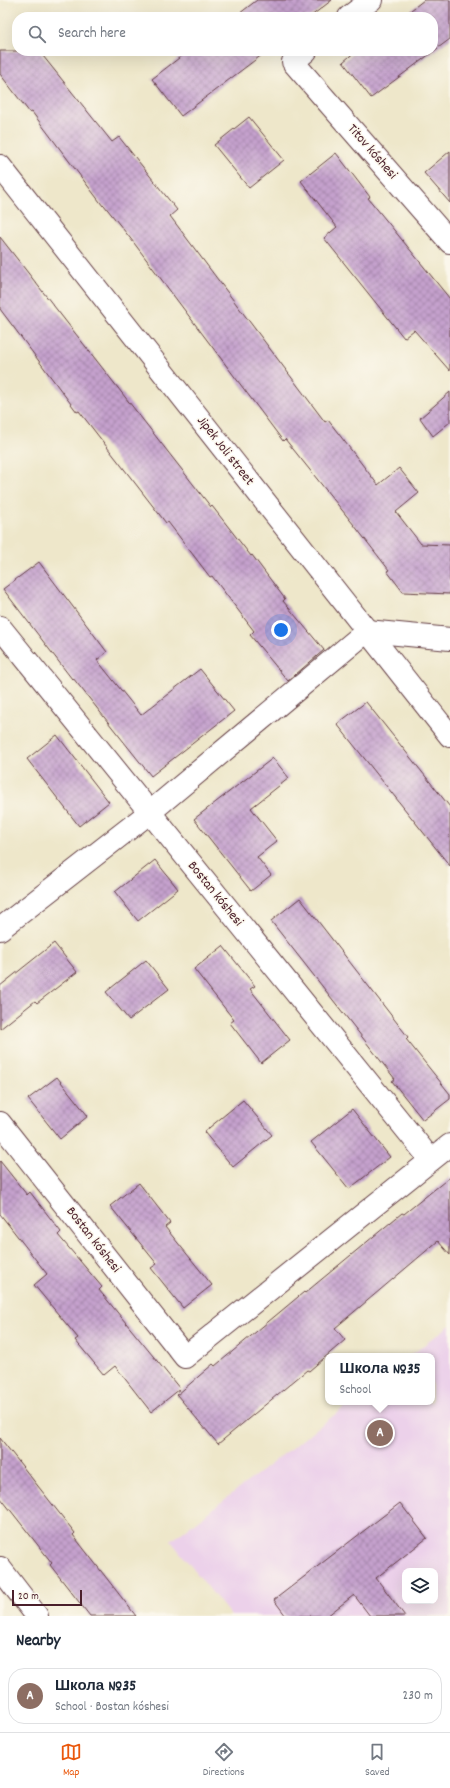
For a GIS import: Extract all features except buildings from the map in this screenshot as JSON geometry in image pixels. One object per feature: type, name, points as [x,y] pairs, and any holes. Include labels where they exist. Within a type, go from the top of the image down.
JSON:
[{"type":"street","points":[[355,12],[371,0]]},
{"type":"street","name":"Titov kóshesi","points":[[300,56],[450,242]]},
{"type":"street","name":"Jipek Joli street","points":[[0,166],[450,736]]},
{"type":"street","name":"Bostan kóshesi","points":[[0,627],[431,1160],[185,1357],[0,1123]]},
{"type":"street","points":[[0,929],[149,813],[367,631],[450,640]]},
{"type":"street","points":[[431,1160],[450,1145]]},
{"type":"street","points":[[0,1568],[37,1616]]},
{"type":"shaded area","points":[[450,1325],[450,1616],[231,1616],[171,1541],[347,1405],[435,1405],[435,1353],[414,1353]]},
{"type":"place","name":"Школа №35","points":[[380,1433]]}]
